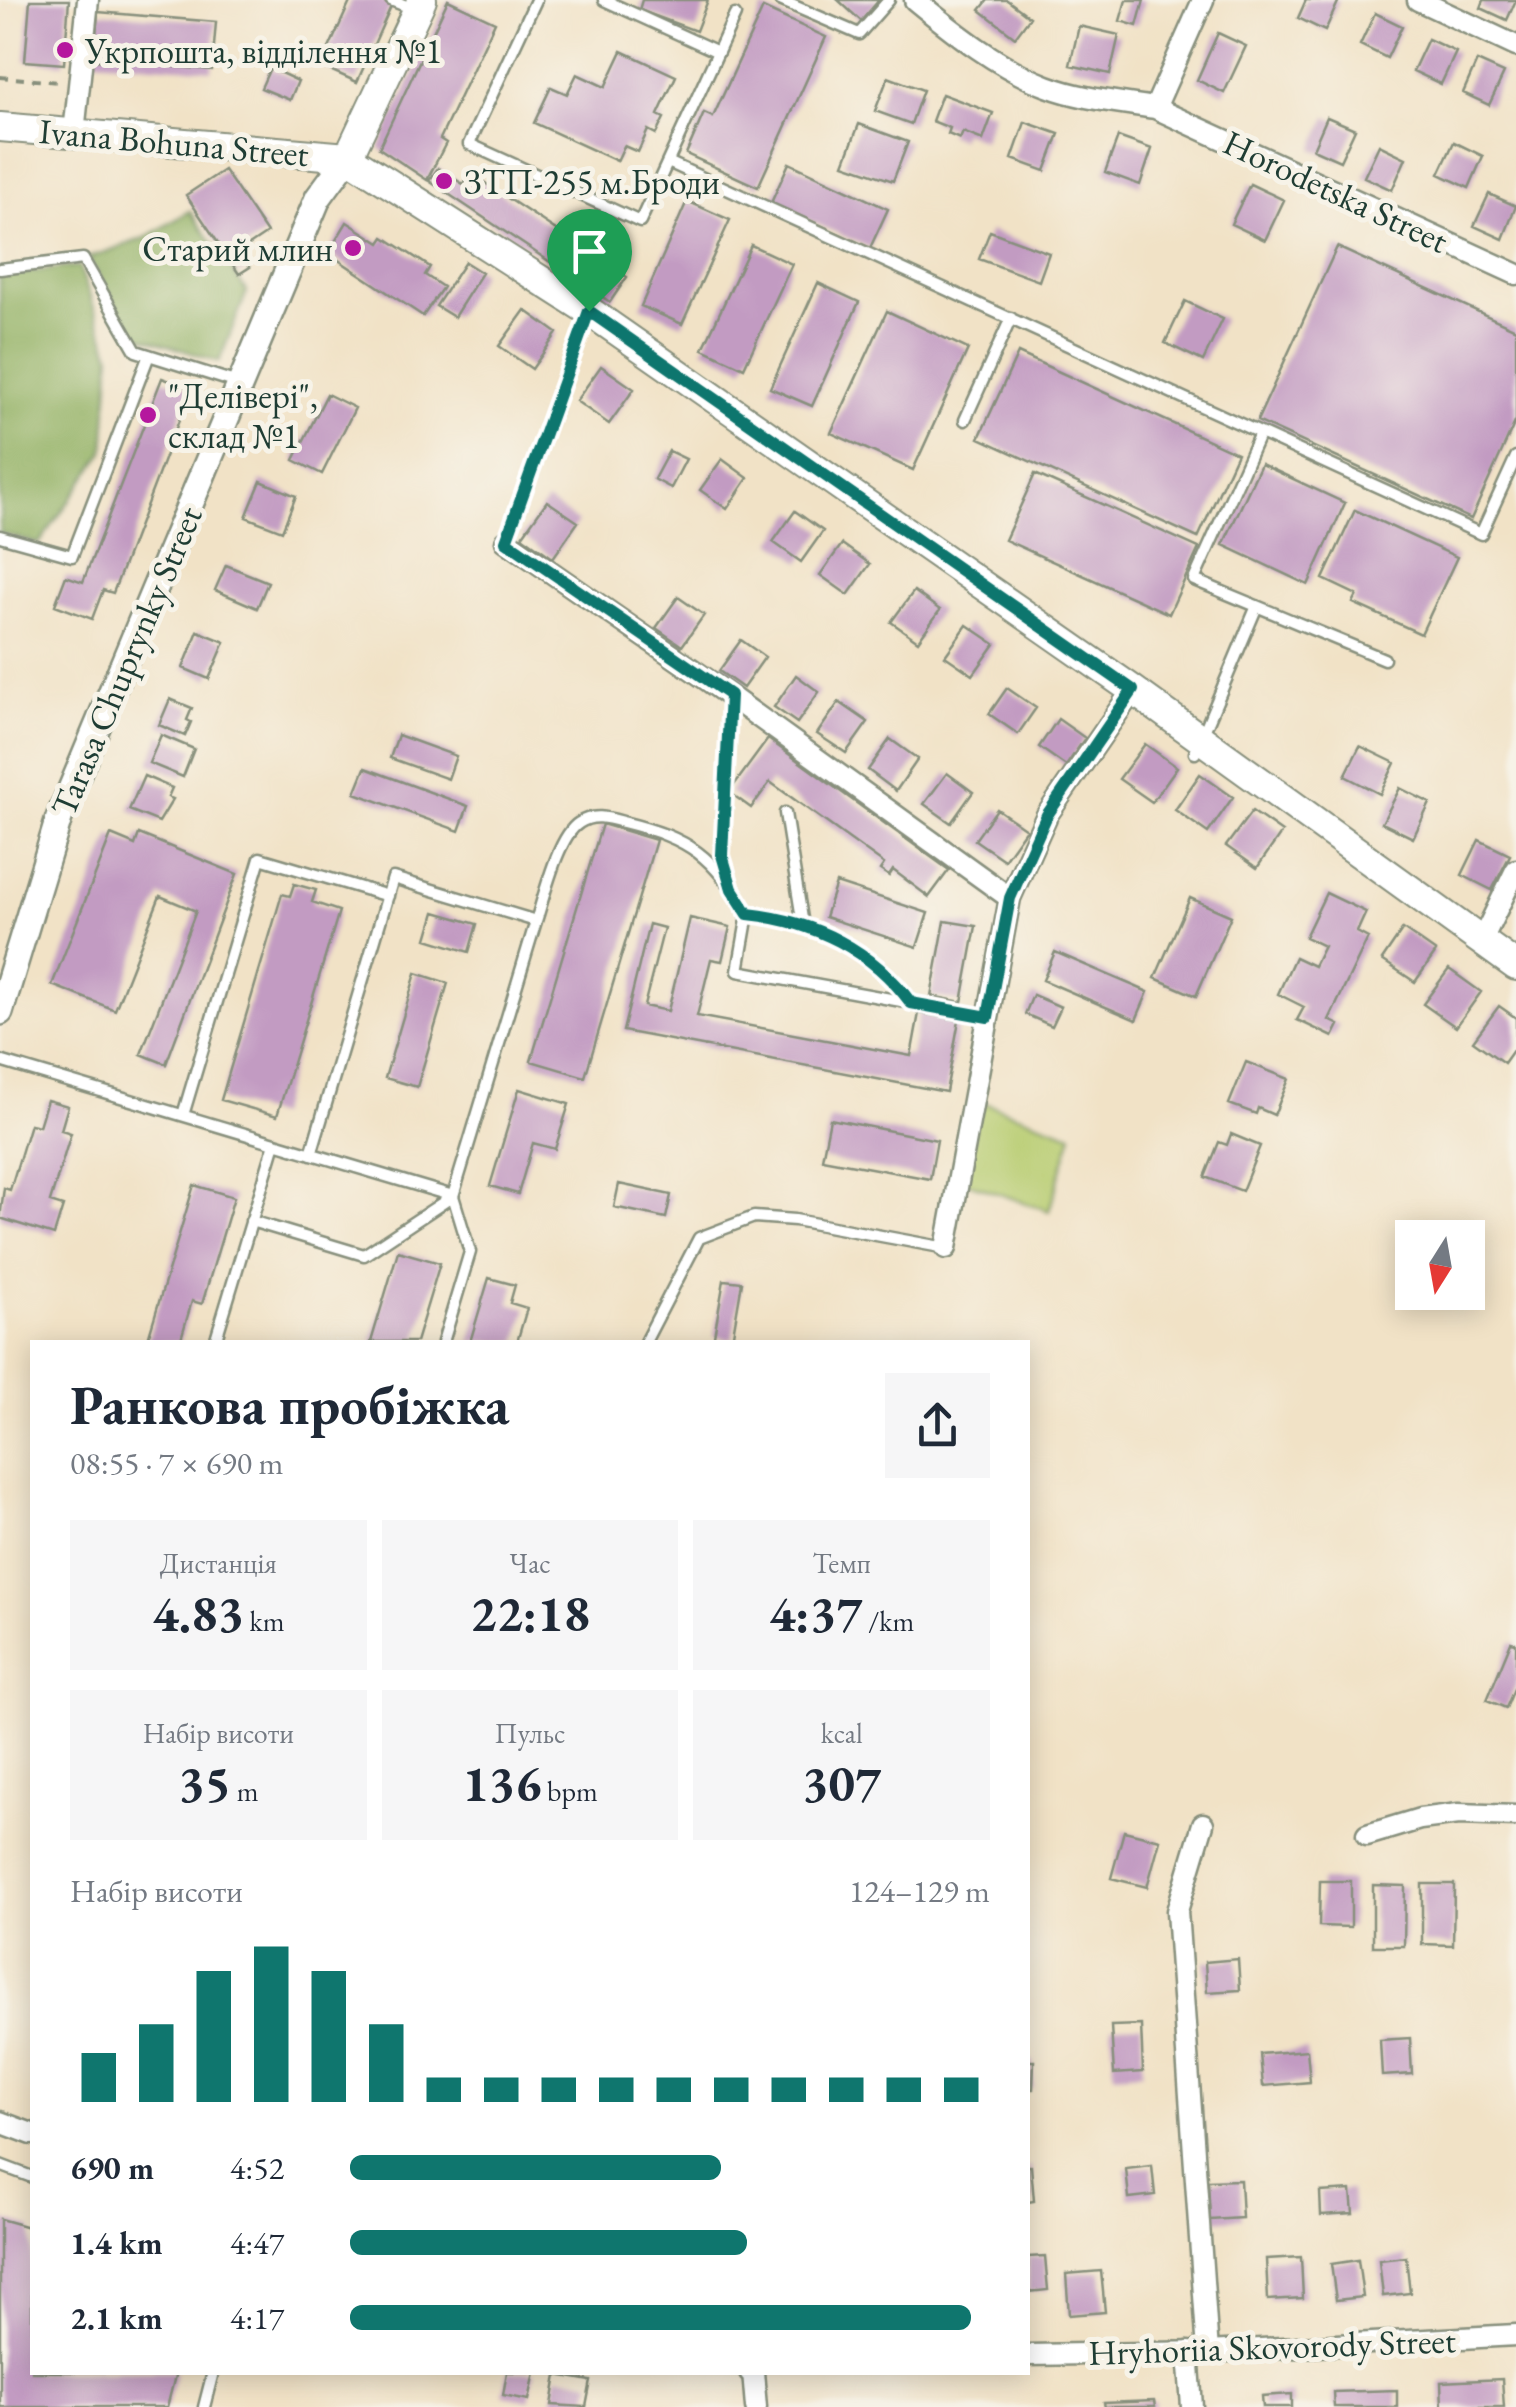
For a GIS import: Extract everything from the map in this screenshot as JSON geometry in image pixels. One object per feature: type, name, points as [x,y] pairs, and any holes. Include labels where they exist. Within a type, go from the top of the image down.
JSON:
[{"type":"main road","points":[[410,4],[348,158],[589,311],[1133,690],[1198,746],[1516,966]]},
{"type":"main road","name":"Ivana Bohuna Street","points":[[0,126],[348,158]]},
{"type":"street","points":[[74,133],[88,0]]},
{"type":"street","name":"Horodetska Street","points":[[915,0],[1010,68],[1046,86],[1079,96],[1156,108],[1516,274]]},
{"type":"street","points":[[1156,108],[1203,0]]},
{"type":"street","points":[[1418,0],[1516,46]]},
{"type":"street","name":"Tarasa Chuprynky Street","points":[[0,1012],[59,818],[318,198],[348,158]]},
{"type":"street","points":[[506,541],[730,695],[1010,898]]},
{"type":"street","points":[[946,1248],[1010,898],[1047,815],[1133,690]]},
{"type":"street","points":[[1482,940],[1516,870]]},
{"type":"street","points":[[1367,1835],[1420,1819],[1459,1814],[1516,1816]]},
{"type":"street","points":[[1192,2407],[1198,2352],[1177,1911],[1202,1824]]},
{"type":"street","points":[[0,2122],[30,2133]]},
{"type":"street","name":"Hryhoriia Skovorody Street","points":[[1030,2355],[1198,2352],[1516,2335]]},
{"type":"street","points":[[752,2375],[756,2407]]},
{"type":"lane","points":[[536,0],[469,144],[640,222],[735,15]]},
{"type":"lane","points":[[604,0],[718,52]]},
{"type":"lane","points":[[780,0],[859,34],[889,0]]},
{"type":"lane","points":[[668,162],[1481,534],[1516,458]]},
{"type":"lane","points":[[0,269],[83,259],[136,351],[242,384]]},
{"type":"lane","points":[[964,420],[1012,318]]},
{"type":"lane","points":[[0,536],[72,556],[149,355]]},
{"type":"lane","points":[[1260,432],[1194,580],[1384,658]]},
{"type":"lane","points":[[1198,746],[1257,606]]},
{"type":"lane","points":[[730,695],[722,855],[732,889]]},
{"type":"lane","points":[[785,813],[803,926]]},
{"type":"lane","points":[[444,1340],[470,1252],[454,1196],[536,920],[564,840],[579,822],[601,816],[681,840],[711,862],[748,914],[738,970],[988,1017]]},
{"type":"lane","points":[[184,1116],[260,858],[388,896]]},
{"type":"lane","points":[[311,1154],[393,878],[536,920]]},
{"type":"lane","points":[[748,914],[803,926],[865,954],[894,980],[911,1003]]},
{"type":"lane","points":[[0,1061],[454,1196]]},
{"type":"lane","points":[[216,1340],[275,1142]]},
{"type":"lane","points":[[252,1221],[364,1255],[454,1196]]},
{"type":"lane","points":[[646,1340],[699,1238],[754,1217],[795,1220],[946,1248]]},
{"type":"lane","points":[[0,2165],[30,2176]]},
{"type":"lane","points":[[204,2407],[212,2375]]},
{"type":"path","points":[[0,77],[79,84]]},
{"type":"path","points":[[506,541],[589,311]]},
{"type":"green space","points":[[190,211],[247,292],[219,362],[133,334],[88,258],[145,238]]},
{"type":"green space","points":[[79,266],[111,355],[104,452],[39,544],[0,533],[0,275]]},
{"type":"green space","points":[[979,1101],[1072,1134],[1049,1211],[965,1182]]},
{"type":"building","points":[[30,0],[69,0],[64,64],[25,61]]},
{"type":"building","points":[[351,0],[382,0],[392,4],[357,82],[321,66]]},
{"type":"building","points":[[448,0],[495,22],[440,139],[446,143],[427,180],[379,148]]},
{"type":"building","points":[[642,0],[708,0],[696,31],[639,10]]},
{"type":"building","points":[[838,0],[879,0],[861,21]]},
{"type":"building","points":[[988,0],[1007,0],[1030,17],[1015,37],[980,10]]},
{"type":"building","points":[[1126,0],[1144,0],[1137,26],[1120,21]]},
{"type":"building","points":[[1306,0],[1339,0],[1325,31],[1298,18]]},
{"type":"building","points":[[1484,0],[1516,0],[1507,20],[1481,8]]},
{"type":"building","points":[[763,8],[826,37],[758,187],[686,154],[704,113],[713,117]]},
{"type":"building","points":[[98,12],[216,22],[212,70],[94,60]]},
{"type":"building","points":[[1375,13],[1402,26],[1387,58],[1360,45]]},
{"type":"building","points":[[1079,26],[1119,35],[1110,74],[1070,65]]},
{"type":"building","points":[[1218,33],[1246,46],[1224,93],[1197,80]]},
{"type":"building","points":[[1428,39],[1456,52],[1441,84],[1413,71]]},
{"type":"building","points":[[622,51],[676,76],[658,115],[664,118],[656,134],[648,130],[638,152],[624,146],[617,161],[534,123],[551,87],[567,94],[577,74],[605,87]]},
{"type":"building","points":[[1477,61],[1504,73],[1489,105],[1463,93]]},
{"type":"building","points":[[270,68],[298,81],[290,100],[261,88]]},
{"type":"building","points":[[888,77],[923,90],[911,124],[875,111]]},
{"type":"building","points":[[942,94],[993,113],[983,140],[963,132],[960,139],[948,134],[950,128],[932,121]]},
{"type":"building","points":[[1327,117],[1355,129],[1340,161],[1313,149]]},
{"type":"building","points":[[1025,122],[1059,134],[1045,171],[1012,159]]},
{"type":"building","points":[[859,124],[908,142],[893,181],[844,164]]},
{"type":"building","points":[[1118,137],[1152,149],[1140,185],[1105,172]]},
{"type":"building","points":[[1454,142],[1483,156],[1469,188],[1439,174]]},
{"type":"building","points":[[1379,145],[1406,158],[1392,190],[1364,177]]},
{"type":"building","points":[[789,163],[888,209],[870,248],[771,203]]},
{"type":"building","points":[[438,168],[463,184],[470,173],[627,277],[610,302],[429,181]]},
{"type":"building","points":[[224,170],[267,233],[240,251],[250,267],[239,274],[186,195]]},
{"type":"building","points":[[1250,184],[1284,200],[1265,240],[1231,224]]},
{"type":"building","points":[[1489,194],[1516,206],[1503,239],[1474,226]]},
{"type":"building","points":[[687,201],[730,220],[682,324],[641,306]]},
{"type":"building","points":[[347,222],[380,243],[384,237],[430,267],[425,275],[443,287],[423,316],[328,253]]},
{"type":"building","points":[[990,231],[1049,253],[1039,281],[979,259]]},
{"type":"building","points":[[751,245],[792,264],[744,368],[703,349]]},
{"type":"building","points":[[1337,247],[1516,329],[1516,420],[1471,519],[1257,421]]},
{"type":"building","points":[[465,262],[482,273],[454,317],[436,306]]},
{"type":"building","points":[[818,283],[859,302],[812,406],[770,388]]},
{"type":"building","points":[[1185,301],[1223,319],[1203,361],[1165,343]]},
{"type":"building","points":[[525,310],[557,333],[532,369],[499,346]]},
{"type":"building","points":[[887,311],[968,349],[913,470],[831,433]]},
{"type":"building","points":[[1018,353],[1237,453],[1198,538],[979,438]]},
{"type":"building","points":[[601,366],[634,389],[609,424],[576,401]]},
{"type":"building","points":[[162,378],[191,389],[113,593],[103,590],[92,619],[55,605],[66,576],[83,582]]},
{"type":"building","points":[[327,394],[355,408],[322,474],[294,460]]},
{"type":"building","points":[[669,451],[686,459],[671,488],[654,479]]},
{"type":"building","points":[[722,459],[748,478],[727,509],[700,490]]},
{"type":"building","points":[[1261,464],[1345,503],[1308,585],[1223,545]]},
{"type":"building","points":[[1035,474],[1199,548],[1169,614],[1005,540]]},
{"type":"building","points":[[261,481],[296,496],[282,531],[246,517]]},
{"type":"building","points":[[547,501],[578,522],[553,558],[522,536]]},
{"type":"building","points":[[1355,510],[1457,557],[1421,634],[1353,603],[1357,595],[1323,579]]},
{"type":"building","points":[[795,511],[823,531],[801,562],[773,542]]},
{"type":"building","points":[[842,544],[870,564],[848,595],[820,575]]},
{"type":"building","points":[[226,565],[268,582],[257,608],[215,590]]},
{"type":"building","points":[[914,591],[940,610],[918,641],[891,622]]},
{"type":"building","points":[[678,597],[704,615],[682,646],[656,628]]},
{"type":"building","points":[[967,625],[995,644],[973,675],[945,656]]},
{"type":"building","points":[[198,631],[225,642],[209,679],[183,668]]},
{"type":"building","points":[[741,640],[765,657],[743,688],[719,671]]},
{"type":"building","points":[[796,675],[819,692],[797,723],[774,707]]},
{"type":"building","points":[[1007,688],[1036,708],[1018,734],[989,714]]},
{"type":"building","points":[[170,699],[192,708],[185,736],[159,725]]},
{"type":"building","points":[[839,702],[868,722],[846,753],[817,734]]},
{"type":"building","points":[[1058,719],[1085,738],[1066,766],[1039,747]]},
{"type":"building","points":[[161,735],[194,749],[183,777],[149,763]]},
{"type":"building","points":[[398,735],[456,756],[448,779],[390,758]]},
{"type":"building","points":[[768,739],[949,870],[929,897],[893,870],[889,876],[880,870],[884,864],[770,782],[751,808],[729,792]]},
{"type":"building","points":[[890,739],[918,759],[896,791],[868,770]]},
{"type":"building","points":[[1145,744],[1177,767],[1152,802],[1119,779]]},
{"type":"building","points":[[1360,746],[1395,763],[1380,794],[1345,776]]},
{"type":"building","points":[[365,768],[468,806],[459,831],[355,793]]},
{"type":"building","points":[[947,773],[973,792],[951,823],[924,804]]},
{"type":"building","points":[[1200,774],[1233,797],[1208,833],[1175,810]]},
{"type":"building","points":[[144,776],[172,788],[168,797],[173,799],[159,822],[129,810]]},
{"type":"building","points":[[1400,788],[1430,803],[1413,838],[1382,823]]},
{"type":"building","points":[[997,809],[1026,829],[1004,860],[975,840]]},
{"type":"building","points":[[1252,811],[1282,832],[1257,868],[1226,846]]},
{"type":"building","points":[[602,824],[656,840],[585,1077],[531,1061]]},
{"type":"building","points":[[139,834],[237,874],[166,1064],[141,1054],[196,911],[160,896],[115,1010],[52,985],[111,835],[135,845]]},
{"type":"building","points":[[1479,840],[1510,855],[1492,890],[1462,875]]},
{"type":"building","points":[[836,883],[928,913],[917,947],[825,917]]},
{"type":"building","points":[[294,884],[316,890],[312,902],[339,911],[277,1116],[221,1100],[282,894],[290,896]]},
{"type":"building","points":[[1326,893],[1366,912],[1357,932],[1368,938],[1329,1020],[1339,1025],[1333,1037],[1297,1020],[1304,1007],[1278,994],[1295,957],[1314,966],[1324,946],[1305,937]]},
{"type":"building","points":[[1190,898],[1231,916],[1196,996],[1155,978]]},
{"type":"building","points":[[435,912],[477,924],[469,952],[427,939]]},
{"type":"building","points":[[690,918],[730,927],[722,961],[711,959],[697,1016],[911,1056],[919,1013],[959,1020],[946,1092],[623,1031],[649,924],[664,928],[644,1006],[668,1011]]},
{"type":"building","points":[[945,921],[976,926],[962,1002],[931,996]]},
{"type":"building","points":[[1403,929],[1436,952],[1415,982],[1382,960]]},
{"type":"building","points":[[1055,952],[1148,992],[1136,1020],[1043,980]]},
{"type":"building","points":[[1449,969],[1481,992],[1456,1027],[1423,1004]]},
{"type":"building","points":[[416,973],[448,983],[417,1087],[385,1078]]},
{"type":"building","points":[[1033,995],[1061,1007],[1052,1026],[1025,1014]]},
{"type":"building","points":[[1499,1006],[1516,1018],[1516,1046],[1504,1063],[1473,1041]]},
{"type":"building","points":[[1246,1062],[1289,1079],[1274,1115],[1258,1108],[1256,1114],[1229,1104]]},
{"type":"building","points":[[519,1089],[569,1104],[555,1149],[533,1143],[518,1194],[490,1186]]},
{"type":"building","points":[[47,1100],[68,1106],[61,1130],[71,1133],[50,1202],[63,1206],[54,1235],[0,1218],[4,1188],[10,1190],[30,1124],[39,1126]]},
{"type":"building","points":[[830,1119],[937,1140],[930,1179],[822,1159]]},
{"type":"building","points":[[1231,1134],[1260,1146],[1242,1191],[1205,1177],[1219,1142],[1227,1145]]},
{"type":"building","points":[[619,1184],[671,1195],[666,1218],[614,1207]]},
{"type":"building","points":[[194,1185],[234,1197],[202,1304],[192,1301],[181,1340],[148,1340]]},
{"type":"building","points":[[398,1251],[440,1263],[417,1340],[372,1340]]},
{"type":"building","points":[[489,1278],[515,1285],[510,1303],[527,1308],[518,1340],[471,1340]]},
{"type":"building","points":[[724,1280],[742,1282],[732,1340],[714,1336]]},
{"type":"building","points":[[1511,1642],[1516,1643],[1516,1684],[1506,1708],[1487,1700]]},
{"type":"building","points":[[1124,1831],[1160,1840],[1147,1887],[1111,1878]]},
{"type":"building","points":[[1320,1881],[1351,1881],[1351,1927],[1319,1926]]},
{"type":"building","points":[[1422,1884],[1454,1884],[1453,1945],[1422,1944]]},
{"type":"building","points":[[1373,1885],[1405,1886],[1404,1946],[1373,1946]]},
{"type":"building","points":[[1238,1959],[1240,1990],[1207,1992],[1205,1962]]},
{"type":"building","points":[[1141,2025],[1143,2072],[1114,2074],[1111,2026]]},
{"type":"building","points":[[1410,2038],[1412,2074],[1382,2076],[1380,2040]]},
{"type":"building","points":[[1307,2050],[1310,2082],[1263,2086],[1260,2054]]},
{"type":"building","points":[[1030,2061],[1034,2061],[1030,2089]]},
{"type":"building","points":[[1030,2166],[1031,2166],[1034,2201],[1030,2202]]},
{"type":"building","points":[[1152,2166],[1155,2195],[1129,2198],[1126,2169]]},
{"type":"building","points":[[1240,2180],[1242,2218],[1210,2220],[1208,2181]]},
{"type":"building","points":[[1351,2190],[1353,2213],[1321,2215],[1320,2192]]},
{"type":"building","points":[[0,2219],[30,2227],[30,2375],[175,2375],[167,2407],[0,2407]]},
{"type":"building","points":[[1045,2256],[1048,2290],[1030,2292],[1030,2257]]},
{"type":"building","points":[[1301,2257],[1303,2298],[1268,2300],[1266,2259]]},
{"type":"building","points":[[1406,2257],[1410,2293],[1383,2296],[1379,2260]]},
{"type":"building","points":[[1358,2260],[1363,2297],[1336,2300],[1331,2264]]},
{"type":"building","points":[[1101,2271],[1105,2312],[1069,2315],[1066,2274]]},
{"type":"building","points":[[506,2375],[534,2375],[529,2400],[503,2395]]},
{"type":"building","points":[[557,2375],[591,2381],[586,2407],[552,2405]]},
{"type":"building","points":[[1502,2379],[1504,2407],[1442,2407],[1441,2382]]},
{"type":"building","points":[[1397,2390],[1397,2407],[1334,2407],[1333,2392]]},
{"type":"building","points":[[1292,2394],[1292,2407],[1263,2407],[1262,2396]]},
{"type":"building","points":[[1154,2401],[1155,2407],[1105,2407],[1104,2403]]},
{"type":"place","name":"Укрпошта, відділення №1","points":[[65,50]]},
{"type":"place","name":"ЗТП-255 м.Броди","points":[[444,181]]},
{"type":"place","name":"Старий млин","points":[[353,248]]},
{"type":"place","name":"\"Делівері\", склад №1","points":[[148,415]]},
{"type":"route","points":[[589,311],[1133,690],[1047,815],[1010,898],[988,1017],[911,1003],[881,966],[845,943],[803,926],[748,914],[732,889],[722,855],[730,695],[506,541],[589,311]]}]
